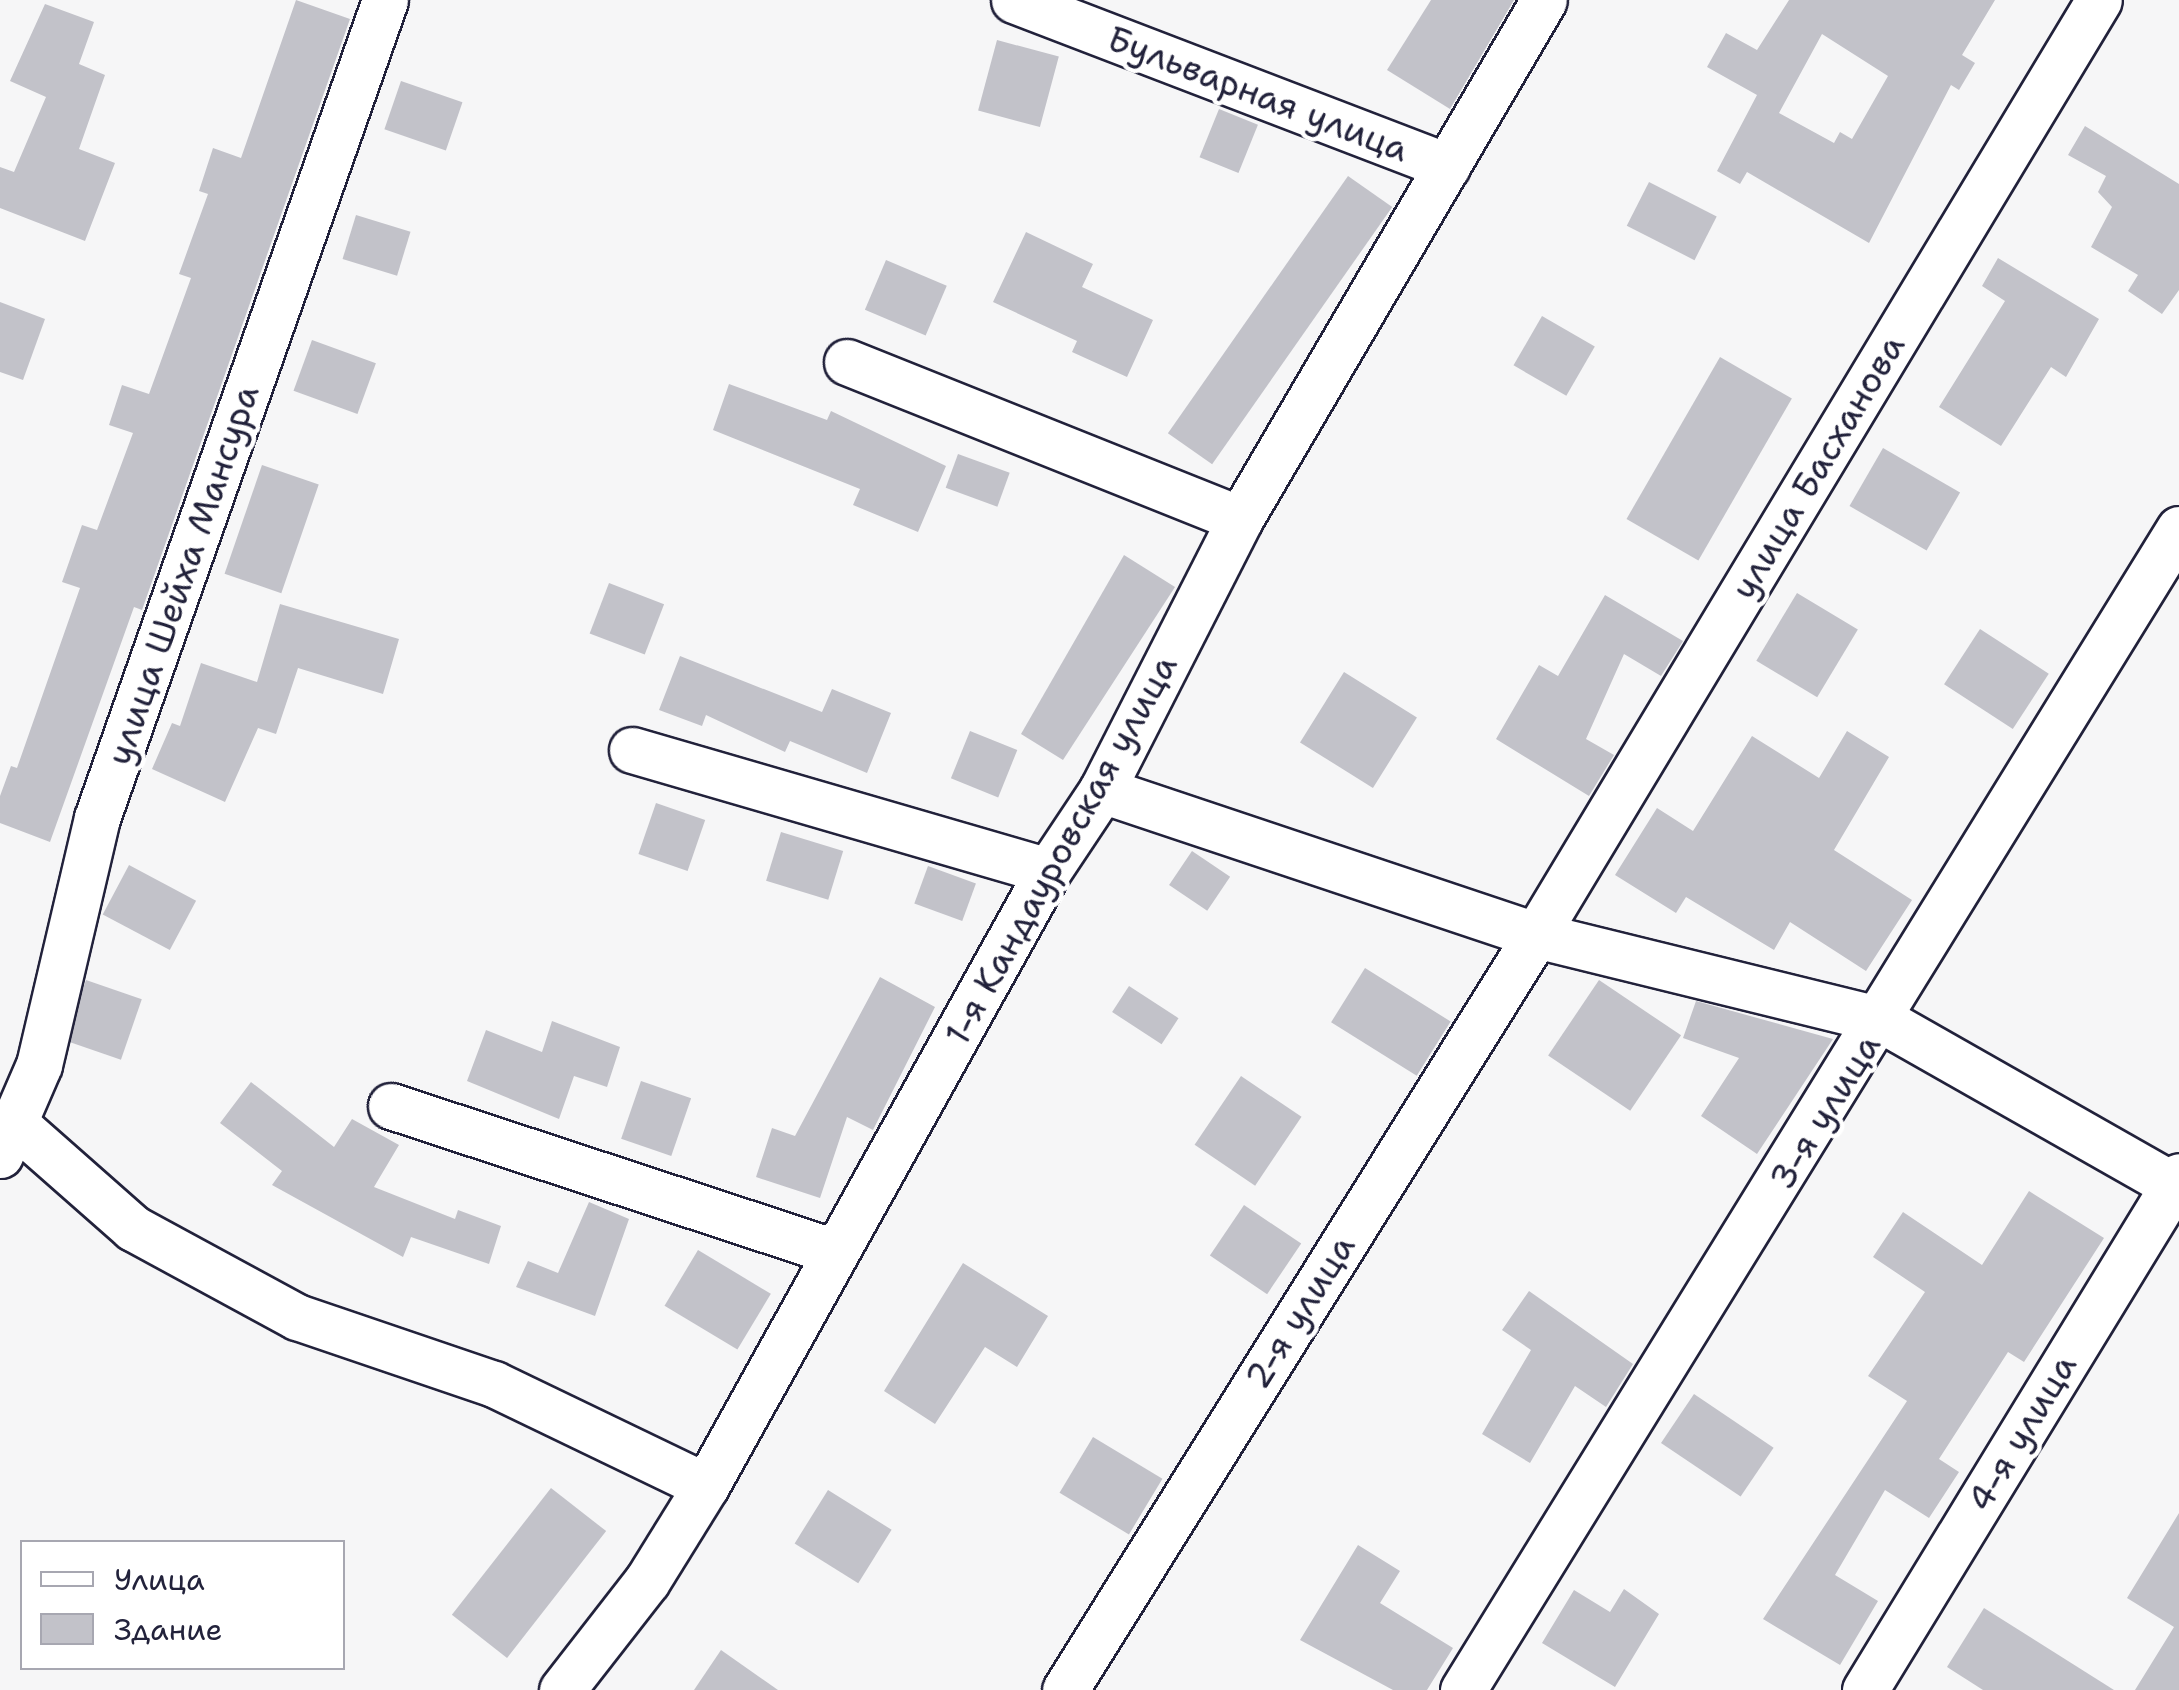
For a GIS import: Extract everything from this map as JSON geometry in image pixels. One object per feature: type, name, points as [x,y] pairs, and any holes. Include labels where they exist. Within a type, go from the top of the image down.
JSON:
[{"type":"street","name":"улица Шейха Мансура","points":[[7,1139],[39,1065],[97,818],[385,0]]},
{"type":"street","name":"Бульварная улица","points":[[1014,0],[1447,166]]},
{"type":"street","name":"1-я Кандауровская улица","points":[[562,1690],[647,1580],[706,1486],[1048,870],[1102,790],[1240,519],[1544,0]]},
{"type":"street","name":"улица Басханова","points":[[1536,934],[2099,0]]},
{"type":"street","points":[[847,362],[1240,519]]},
{"type":"street","name":"3-я улица","points":[[1464,1690],[1882,1020],[2179,529]]},
{"type":"street","points":[[632,750],[1048,870]]},
{"type":"street","points":[[1102,790],[1536,934],[1882,1020],[2177,1183]]},
{"type":"street","name":"2-я улица","points":[[1065,1690],[1536,934]]},
{"type":"street","points":[[391,1106],[836,1252]]},
{"type":"street","points":[[7,1139],[133,1228],[297,1318],[494,1384],[706,1486]]},
{"type":"street","name":"4-я улица","points":[[1865,1690],[2177,1183]]},
{"type":"building","points":[[296,0],[350,19],[142,610],[134,607],[50,842],[0,823],[0,796],[11,766],[17,768],[80,588],[62,582],[82,525],[97,530],[133,433],[109,425],[122,385],[149,394],[191,278],[179,274],[208,194],[199,191],[213,148],[241,158]]},
{"type":"building","points":[[1431,0],[1514,0],[1450,109],[1387,70]]},
{"type":"building","points":[[1789,0],[1995,0],[1962,55],[1975,63],[1959,90],[1951,85],[1869,243],[1747,172],[1740,184],[1717,171],[1757,95],[1707,67],[1726,33],[1757,50]],"holes":[[[1822,34],[1888,76],[1852,139],[1840,132],[1834,143],[1779,113]]]},
{"type":"building","points":[[45,4],[94,22],[79,64],[105,75],[79,149],[115,163],[85,241],[0,208],[0,167],[14,172],[46,97],[10,81]]},
{"type":"building","points":[[997,40],[1059,57],[1040,127],[978,111]]},
{"type":"building","points":[[401,81],[462,102],[446,150],[384,129]]},
{"type":"building","points":[[1219,109],[1258,125],[1238,173],[1200,157]]},
{"type":"building","points":[[2085,126],[2179,184],[2179,290],[2162,314],[2128,291],[2138,275],[2091,247],[2112,207],[2098,192],[2106,176],[2068,155]]},
{"type":"building","points":[[1348,176],[1392,207],[1212,464],[1168,433]]},
{"type":"building","points":[[1649,182],[1717,217],[1694,260],[1627,226]]},
{"type":"building","points":[[356,215],[411,232],[397,276],[343,259]]},
{"type":"building","points":[[1026,232],[1093,264],[1082,287],[1153,320],[1127,377],[1072,352],[1077,341],[993,302]]},
{"type":"building","points":[[1998,258],[2099,319],[2066,377],[2051,367],[2001,446],[1939,407],[2005,301],[1982,286]]},
{"type":"building","points":[[886,260],[947,286],[926,335],[865,310]]},
{"type":"building","points":[[0,302],[45,319],[23,380],[0,372]]},
{"type":"building","points":[[1542,316],[1595,346],[1566,396],[1514,365]]},
{"type":"building","points":[[312,340],[376,363],[357,414],[294,391]]},
{"type":"building","points":[[1720,357],[1792,398],[1698,560],[1626,519]]},
{"type":"building","points":[[729,384],[827,420],[831,411],[946,466],[918,532],[853,505],[860,489],[713,430]]},
{"type":"building","points":[[1883,448],[1960,492],[1927,551],[1850,506]]},
{"type":"building","points":[[958,454],[1010,473],[997,507],[946,488]]},
{"type":"building","points":[[262,465],[319,485],[281,593],[225,574]]},
{"type":"building","points":[[1124,555],[1175,587],[1063,760],[1021,734]]},
{"type":"building","points":[[609,583],[664,604],[645,655],[590,633]]},
{"type":"building","points":[[1797,593],[1858,630],[1817,697],[1756,661]]},
{"type":"building","points":[[1605,595],[1683,641],[1661,676],[1624,654],[1586,739],[1614,755],[1589,796],[1496,739],[1539,665],[1558,676]]},
{"type":"building","points":[[280,604],[399,639],[383,694],[298,668],[276,734],[258,728],[225,802],[152,769],[172,723],[180,726],[201,663],[257,682]]},
{"type":"building","points":[[1980,629],[2049,674],[2013,729],[1944,684]]},
{"type":"building","points":[[680,656],[822,712],[832,689],[891,713],[867,773],[790,741],[785,752],[706,715],[702,726],[659,710]]},
{"type":"building","points":[[1344,672],[1417,718],[1373,788],[1300,742]]},
{"type":"building","points":[[970,731],[1017,750],[998,797],[951,778]]},
{"type":"building","points":[[1847,731],[1889,757],[1834,850],[1912,900],[1866,971],[1790,922],[1774,950],[1686,897],[1676,913],[1615,875],[1657,808],[1693,831],[1752,736],[1819,778]]},
{"type":"building","points":[[656,803],[705,820],[688,871],[638,854]]},
{"type":"building","points":[[781,832],[843,851],[828,900],[766,881]]},
{"type":"building","points":[[1192,851],[1230,877],[1207,911],[1169,885]]},
{"type":"building","points":[[129,865],[196,901],[170,950],[103,914]]},
{"type":"building","points":[[928,866],[976,883],[962,921],[914,904]]},
{"type":"building","points":[[1365,968],[1451,1022],[1417,1076],[1331,1022]]},
{"type":"building","points":[[880,977],[935,1007],[873,1130],[847,1117],[820,1198],[756,1177],[772,1128],[795,1136]]},
{"type":"building","points":[[86,980],[142,999],[121,1060],[65,1041]]},
{"type":"building","points":[[1599,980],[1681,1035],[1630,1111],[1548,1055]]},
{"type":"building","points":[[1129,986],[1178,1018],[1162,1044],[1112,1012]]},
{"type":"building","points":[[1696,1001],[1833,1039],[1757,1154],[1701,1116],[1739,1058],[1683,1038]]},
{"type":"building","points":[[552,1021],[620,1047],[607,1087],[574,1076],[559,1119],[467,1081],[486,1030],[542,1052]]},
{"type":"building","points":[[1241,1076],[1302,1117],[1255,1186],[1195,1145]]},
{"type":"building","points":[[641,1081],[691,1098],[671,1156],[621,1139]]},
{"type":"building","points":[[251,1082],[334,1147],[352,1119],[399,1145],[374,1187],[455,1219],[458,1210],[501,1226],[489,1264],[411,1237],[403,1257],[272,1185],[282,1171],[220,1123]]},
{"type":"building","points":[[2029,1191],[2104,1238],[2024,1362],[2008,1352],[1939,1459],[1959,1472],[1929,1518],[1885,1490],[1835,1575],[1878,1601],[1840,1665],[1763,1619],[1907,1401],[1868,1376],[1925,1292],[1873,1257],[1903,1212],[1982,1265]]},
{"type":"building","points":[[589,1202],[629,1219],[595,1316],[516,1287],[528,1261],[558,1273]]},
{"type":"building","points":[[1244,1205],[1301,1244],[1267,1294],[1210,1256]]},
{"type":"building","points":[[698,1250],[771,1294],[737,1349],[665,1306]]},
{"type":"building","points":[[963,1263],[1048,1316],[1017,1367],[985,1347],[935,1424],[884,1391]]},
{"type":"building","points":[[1529,1291],[1633,1364],[1606,1407],[1575,1386],[1530,1463],[1482,1434],[1531,1350],[1502,1330]]},
{"type":"building","points":[[1694,1394],[1774,1448],[1741,1497],[1661,1443]]},
{"type":"building","points":[[1093,1437],[1162,1479],[1129,1534],[1060,1493]]},
{"type":"building","points":[[551,1488],[606,1531],[507,1658],[452,1615]]},
{"type":"building","points":[[828,1490],[892,1530],[858,1583],[795,1543]]},
{"type":"building","points":[[2179,1513],[2179,1690],[2135,1690],[2174,1627],[2127,1598]]},
{"type":"building","points":[[1358,1545],[1400,1571],[1380,1603],[1453,1648],[1427,1690],[1393,1690],[1300,1640]]},
{"type":"building","points":[[1624,1589],[1659,1614],[1615,1687],[1542,1643],[1574,1590],[1610,1612]]},
{"type":"building","points":[[1984,1608],[2114,1690],[1983,1690],[1947,1667]]},
{"type":"building","points":[[721,1650],[778,1690],[694,1690]]}]
